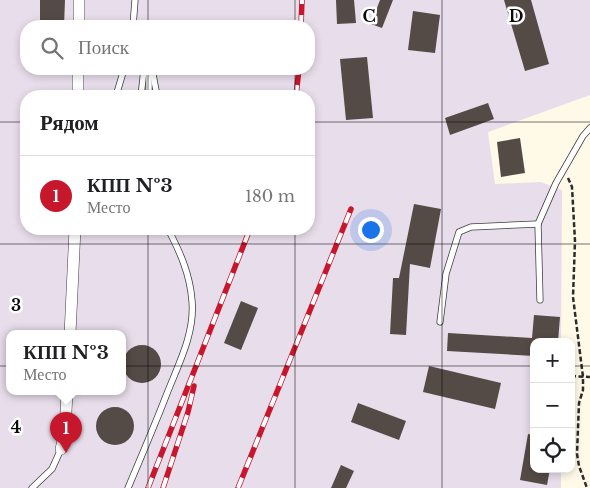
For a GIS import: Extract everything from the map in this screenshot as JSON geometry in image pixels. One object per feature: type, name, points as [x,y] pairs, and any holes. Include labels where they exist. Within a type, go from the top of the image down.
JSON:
[{"type":"street","points":[[79,0],[79,20]]},
{"type":"street","points":[[78,75],[78,90]]},
{"type":"street","points":[[70,330],[75,235]]},
{"type":"street","points":[[61,448],[65,432],[67,395]]},
{"type":"lane","points":[[133,20],[135,0]]},
{"type":"lane","points":[[118,90],[122,75]]},
{"type":"lane","points":[[142,90],[143,75]]},
{"type":"lane","points":[[149,90],[151,75]]},
{"type":"lane","points":[[152,75],[156,90]]},
{"type":"lane","points":[[540,300],[538,224],[564,170],[590,128]]},
{"type":"lane","points":[[440,322],[446,274],[459,232],[471,227],[538,224]]},
{"type":"lane","points":[[128,488],[179,363],[192,323],[189,278],[171,235]]},
{"type":"lane","points":[[32,488],[52,469],[61,448]]},
{"type":"path","points":[[564,170],[572,187],[575,241],[573,296],[583,377],[583,390],[579,403],[578,454],[579,466],[587,488]]},
{"type":"path","points":[[575,376],[590,377]]},
{"type":"shaded area","points":[[0,0],[590,0],[590,95],[488,132],[495,184],[541,182],[562,190],[561,338],[530,338],[530,473],[561,473],[561,488],[0,488]]},
{"type":"building","points":[[40,0],[65,0],[64,20],[40,20]]},
{"type":"building","points":[[336,0],[354,0],[356,23],[337,24]]},
{"type":"building","points":[[380,0],[393,0],[382,28],[371,24]]},
{"type":"building","points":[[504,0],[531,0],[549,64],[525,71]]},
{"type":"building","points":[[413,11],[440,15],[435,53],[408,50]]},
{"type":"building","points":[[367,57],[373,118],[346,120],[340,59]]},
{"type":"building","points":[[488,103],[494,119],[450,135],[445,118]]},
{"type":"building","points":[[520,138],[525,173],[501,177],[497,142]]},
{"type":"building","points":[[414,204],[441,209],[430,268],[410,264],[406,335],[390,334],[393,278],[399,278]]},
{"type":"building","points":[[241,301],[258,308],[241,350],[224,343]]},
{"type":"building","points":[[534,315],[560,317],[558,338],[532,338]]},
{"type":"building","points":[[448,333],[532,338],[530,338],[530,356],[447,351]]},
{"type":"building","points":[[135,346],[149,346],[156,350],[160,357],[160,371],[156,378],[142,383],[128,378],[126,374],[126,354],[128,350]]},
{"type":"building","points":[[429,366],[501,383],[495,409],[423,392]]},
{"type":"building","points":[[358,403],[406,421],[399,440],[351,422]]},
{"type":"building","points":[[115,407],[129,412],[134,426],[129,440],[115,445],[101,440],[96,426],[101,412]]},
{"type":"building","points":[[528,434],[530,434],[530,473],[549,473],[547,485],[520,480]]},
{"type":"building","points":[[341,465],[354,471],[346,488],[331,488]]},
{"type":"railway","points":[[301,20],[302,0]]},
{"type":"railway","points":[[297,90],[298,75]]},
{"type":"railway","points":[[238,488],[351,209]]},
{"type":"railway","points":[[148,488],[248,235]]},
{"type":"railway","points":[[163,488],[188,412],[194,386]]},
{"type":"place","name":"КПП №3","points":[[66,453]]}]
